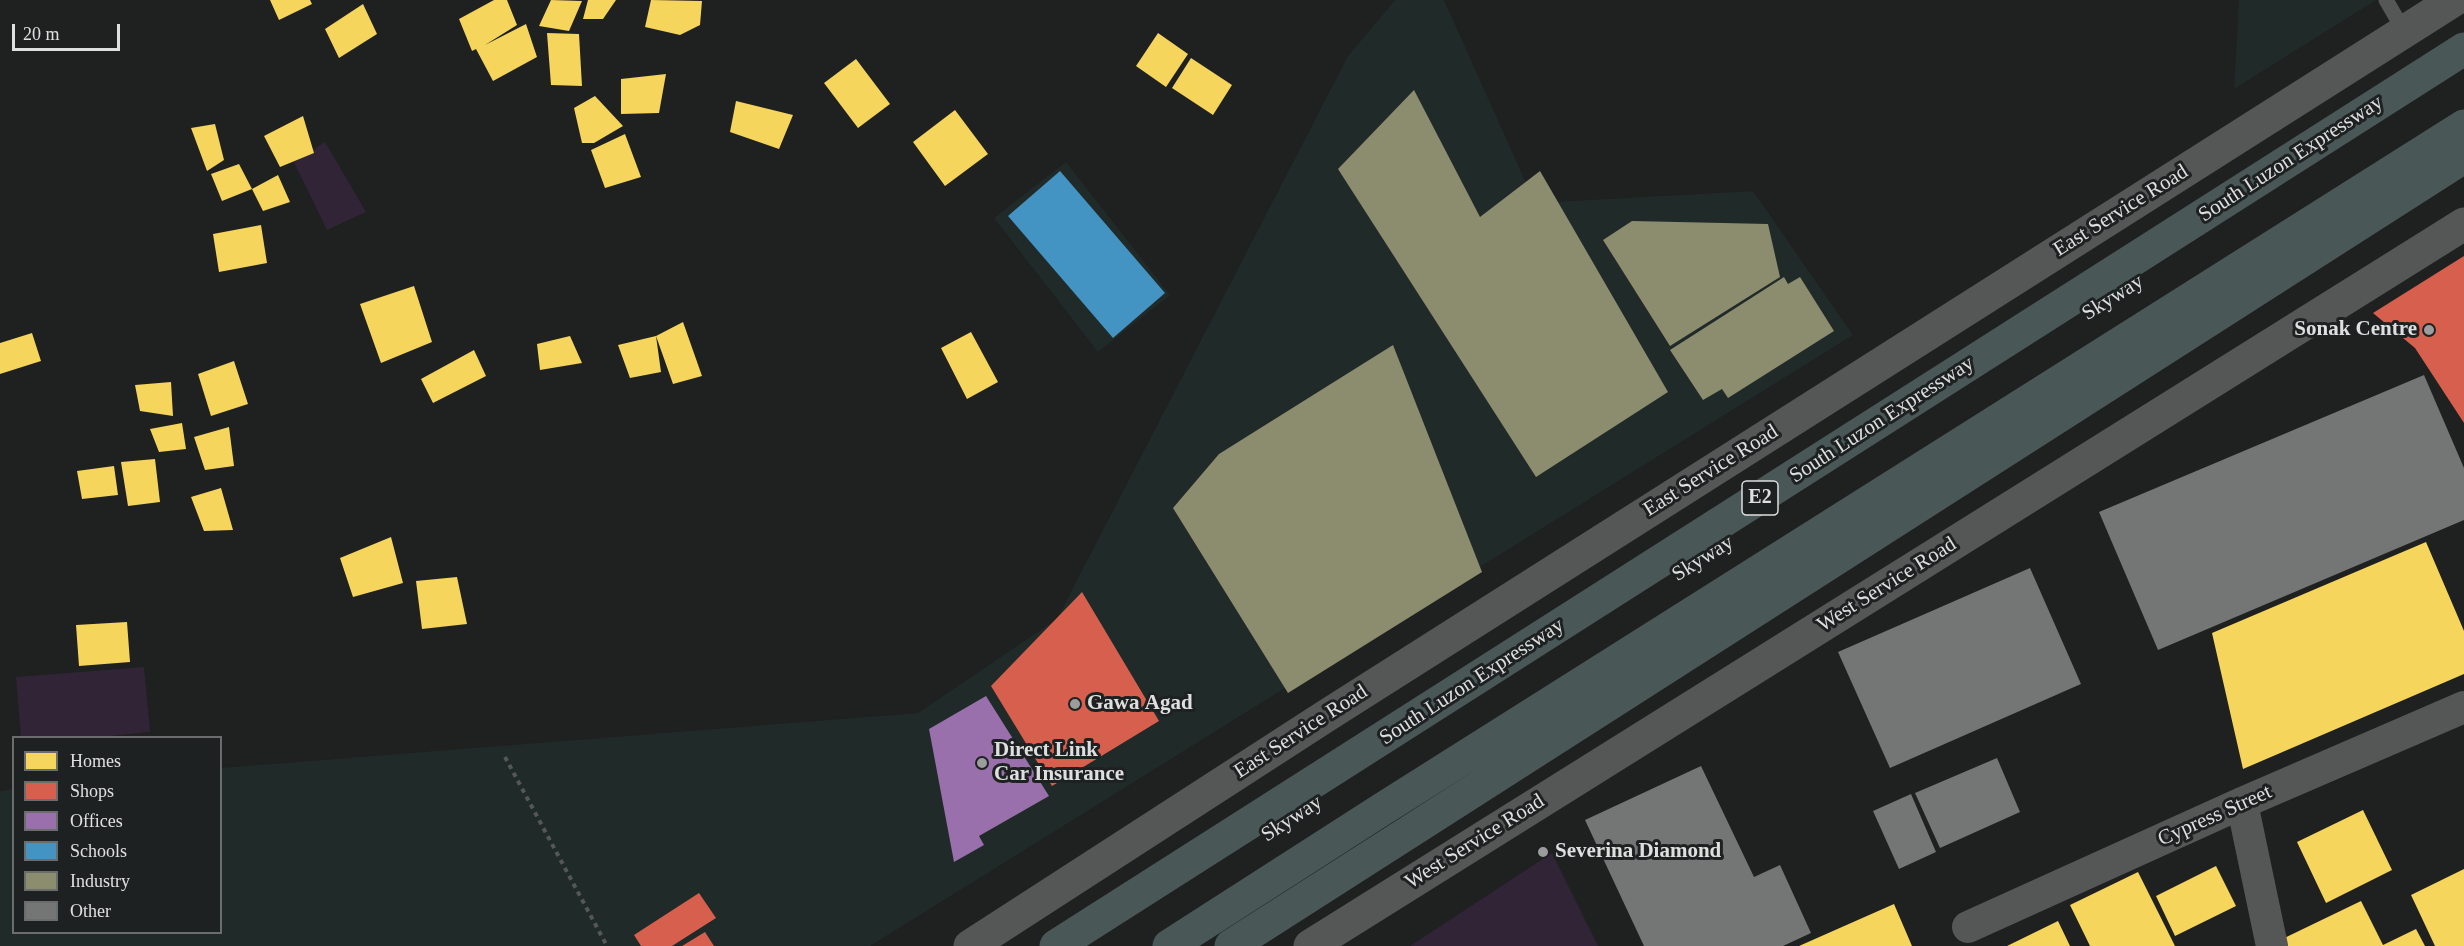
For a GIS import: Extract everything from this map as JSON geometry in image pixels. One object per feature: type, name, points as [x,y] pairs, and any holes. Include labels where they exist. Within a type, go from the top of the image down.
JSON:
[{"type":"highway","name":"South Luzon Expressway","points":[[1056,946],[2464,49]]},
{"type":"highway","name":"Skyway","points":[[1094,946],[2464,76]]},
{"type":"highway","name":"Skyway","points":[[1169,946],[2464,126]]},
{"type":"highway","points":[[1231,946],[2464,157]]},
{"type":"main road","name":"East Service Road","points":[[970,946],[1329,714],[2454,0]]},
{"type":"main road","name":"West Service Road","points":[[1310,946],[2464,224]]},
{"type":"street","name":"Cypress Street","points":[[1968,927],[2242,803],[2464,707]]},
{"type":"street","points":[[2242,803],[2272,946]]},
{"type":"lane","points":[[2386,0],[2404,31]]},
{"type":"path","points":[[505,757],[607,946]]},
{"type":"shaded area","points":[[1395,0],[1444,0],[1535,203],[1753,191],[1853,335],[870,946],[0,946],[0,791],[12,789],[12,934],[222,934],[222,768],[918,713],[1057,619],[1348,56]]},
{"type":"shaded area","points":[[2239,0],[2376,0],[2234,89]]},
{"type":"shaded area","points":[[325,142],[366,212],[327,230],[294,162]]},
{"type":"shaded area","points":[[1066,162],[1170,295],[1098,352],[994,218]]},
{"type":"shaded area","points":[[144,667],[150,732],[108,736],[21,736],[16,677]]},
{"type":"shaded area","points":[[1552,853],[1598,946],[1410,946]]},
{"type":"building: Homes","points":[[270,0],[310,0],[312,4],[279,20]]},
{"type":"building: Homes","points":[[494,0],[507,0],[517,25],[485,45],[526,24],[537,57],[493,81],[476,49],[472,51],[459,19]]},
{"type":"building: Homes","points":[[551,0],[582,1],[569,31],[539,26]]},
{"type":"building: Homes","points":[[588,0],[616,0],[603,19],[583,19]]},
{"type":"building: Homes","points":[[651,0],[702,1],[700,25],[680,35],[645,27]]},
{"type":"building: Homes","points":[[363,4],[377,34],[339,58],[325,29]]},
{"type":"building: Homes","points":[[547,33],[579,34],[582,86],[551,85]]},
{"type":"building: Homes","points":[[1158,33],[1188,54],[1166,87],[1136,66]]},
{"type":"building: Homes","points":[[1191,58],[1232,85],[1213,115],[1172,88]]},
{"type":"building: Homes","points":[[856,59],[890,104],[858,128],[824,83]]},
{"type":"building: Homes","points":[[666,74],[659,113],[621,114],[621,79]]},
{"type":"building: Homes","points":[[595,96],[623,126],[594,143],[582,143],[574,108]]},
{"type":"building: Homes","points":[[736,101],[793,115],[779,149],[730,132]]},
{"type":"building: Homes","points":[[955,110],[988,154],[945,186],[913,142]]},
{"type":"building: Homes","points":[[303,116],[314,153],[280,167],[264,136]]},
{"type":"building: Homes","points":[[215,124],[224,160],[207,171],[191,128]]},
{"type":"building: Homes","points":[[625,134],[641,177],[605,188],[591,150]]},
{"type":"building: Homes","points":[[239,164],[252,189],[222,201],[211,174]]},
{"type":"building: Homes","points":[[278,175],[290,202],[263,211],[252,189]]},
{"type":"building: Homes","points":[[261,225],[267,263],[219,272],[213,234]]},
{"type":"building: Homes","points":[[414,286],[432,342],[381,363],[360,304]]},
{"type":"building: Homes","points":[[683,322],[702,376],[673,384],[656,336]]},
{"type":"building: Homes","points":[[971,332],[998,382],[967,399],[941,348]]},
{"type":"building: Homes","points":[[32,333],[41,361],[0,374],[0,343]]},
{"type":"building: Homes","points":[[570,336],[582,363],[540,370],[537,344]]},
{"type":"building: Homes","points":[[656,336],[661,372],[630,378],[618,345]]},
{"type":"building: Homes","points":[[474,350],[486,376],[433,403],[421,379]]},
{"type":"building: Homes","points":[[234,361],[248,404],[211,416],[198,374]]},
{"type":"building: Homes","points":[[171,382],[173,416],[140,411],[135,385]]},
{"type":"building: Homes","points":[[182,423],[186,449],[159,452],[150,429]]},
{"type":"building: Homes","points":[[229,427],[234,466],[205,470],[194,437]]},
{"type":"building: Homes","points":[[155,459],[160,502],[128,506],[121,462]]},
{"type":"building: Homes","points":[[114,466],[118,495],[82,499],[77,471]]},
{"type":"building: Homes","points":[[221,488],[233,530],[204,531],[191,497]]},
{"type":"building: Homes","points":[[391,537],[403,583],[353,597],[340,558]]},
{"type":"building: Homes","points":[[2426,542],[2464,631],[2464,674],[2243,769],[2212,633]]},
{"type":"building: Homes","points":[[457,577],[467,624],[422,629],[416,581]]},
{"type":"building: Homes","points":[[127,622],[130,662],[79,666],[76,625]]},
{"type":"building: Homes","points":[[2363,810],[2392,870],[2326,903],[2297,842]]},
{"type":"building: Homes","points":[[2216,866],[2236,906],[2175,936],[2156,896]]},
{"type":"building: Homes","points":[[2464,869],[2464,946],[2435,946],[2411,895]]},
{"type":"building: Homes","points":[[2138,872],[2175,946],[2090,946],[2070,905]]},
{"type":"building: Homes","points":[[2361,901],[2383,945],[2416,929],[2425,946],[2275,946],[2274,943]]},
{"type":"building: Homes","points":[[1894,904],[1912,946],[1799,946]]},
{"type":"building: Homes","points":[[2058,921],[2070,946],[2007,946]]},
{"type":"building: Shops","name":"Sonak Centre","points":[[2464,256],[2464,423],[2415,348],[2373,313]]},
{"type":"building: Shops","name":"Gawa Agad","points":[[1082,592],[1159,721],[1052,786],[991,686]]},
{"type":"building: Shops","points":[[699,893],[716,918],[672,946],[641,946],[634,935]]},
{"type":"building: Shops","points":[[705,932],[714,946],[682,946]]},
{"type":"building: Offices","name":"Direct Link Car Insurance","points":[[986,696],[1049,796],[979,836],[984,845],[954,862],[929,729]]},
{"type":"building: Schools","points":[[1060,171],[1165,293],[1113,338],[1008,216]]},
{"type":"building: Industry","points":[[1414,90],[1480,217],[1540,171],[1668,392],[1536,477],[1338,169]]},
{"type":"building: Industry","points":[[1632,221],[1768,224],[1780,277],[1670,346],[1603,240]]},
{"type":"building: Industry","points":[[1784,277],[1788,284],[1800,277],[1834,331],[1728,398],[1722,389],[1703,400],[1670,350]]},
{"type":"building: Industry","points":[[1393,345],[1482,572],[1288,693],[1173,508],[1219,454]]},
{"type":"building: Other","points":[[2424,375],[2464,468],[2464,520],[2158,650],[2099,512]]},
{"type":"building: Other","points":[[2030,568],[2081,684],[1890,768],[1838,652]]},
{"type":"building: Other","points":[[1997,758],[2020,812],[1940,848],[1915,793]]},
{"type":"building: Other","points":[[1701,766],[1754,877],[1780,865],[1811,933],[1783,946],[1644,946],[1585,820]]},
{"type":"building: Other","points":[[1911,794],[1936,852],[1899,869],[1873,811]]},
{"type":"place","name":"Sonak Centre","points":[[2429,330]]},
{"type":"place","name":"Gawa Agad","points":[[1075,704]]},
{"type":"place","name":"Direct Link Car Insurance","points":[[982,763]]},
{"type":"place","name":"Severina Diamond","points":[[1543,852]]}]
